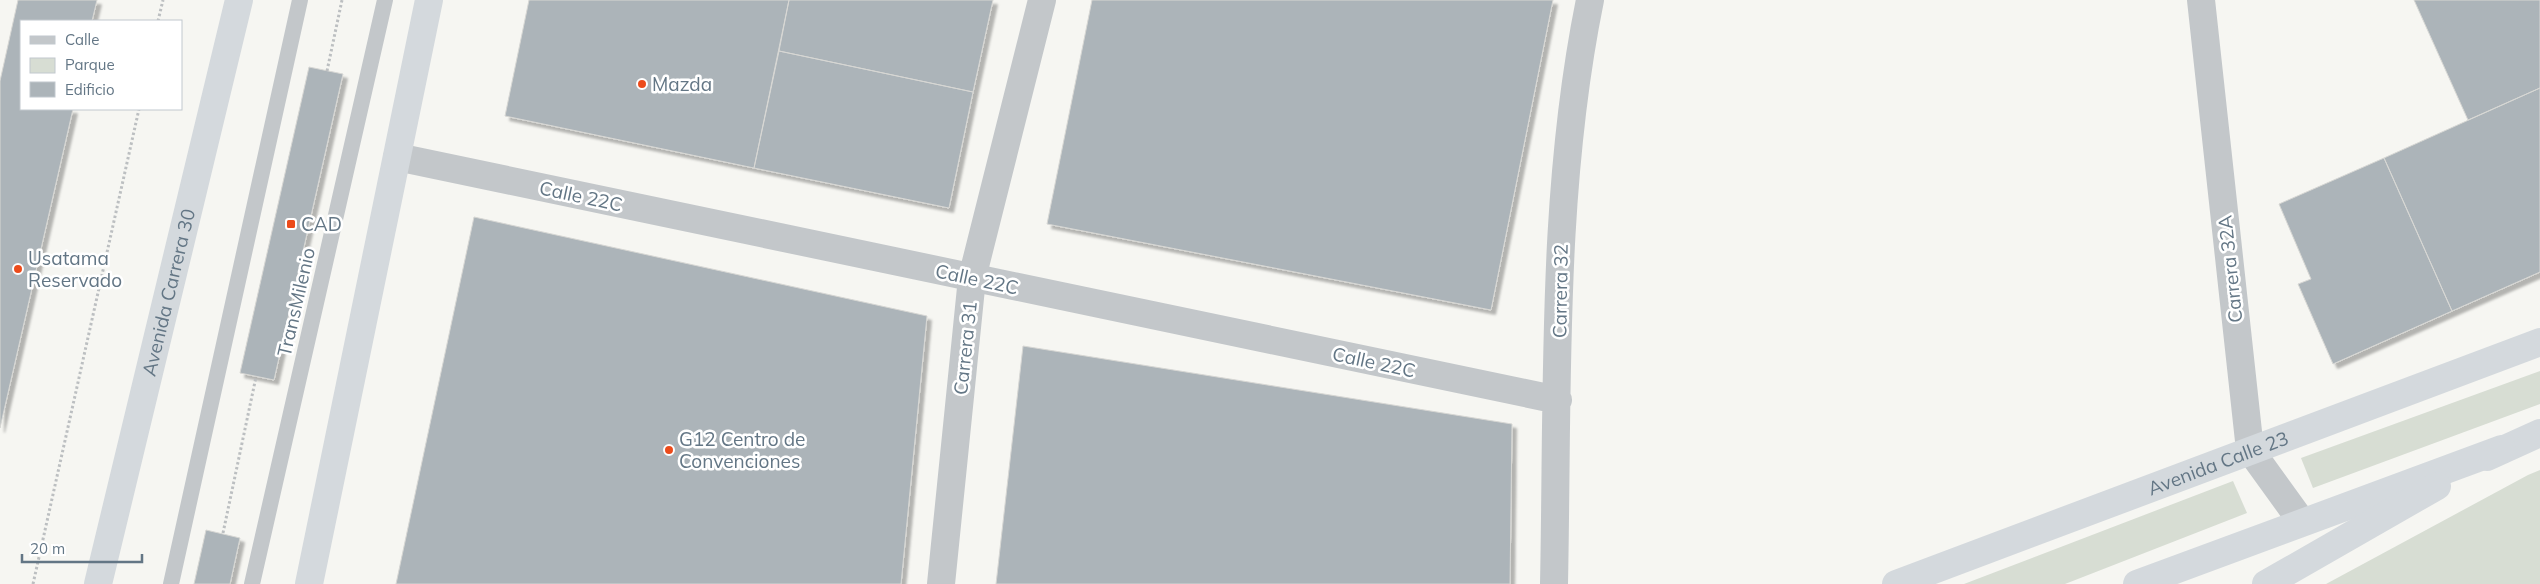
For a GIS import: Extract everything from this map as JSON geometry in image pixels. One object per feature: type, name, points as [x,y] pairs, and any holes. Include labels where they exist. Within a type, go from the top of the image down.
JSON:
[{"type":"highway","name":"Avenida Carrera 30","points":[[98,584],[239,0]]},
{"type":"highway","points":[[310,584],[429,0]]},
{"type":"highway","name":"Avenida Calle 23","points":[[1896,584],[2540,342]]},
{"type":"highway","points":[[2137,584],[2502,449],[2540,433]]},
{"type":"highway","points":[[2266,584],[2502,449]]},
{"type":"street","name":"Carrera 31","points":[[940,584],[972,278],[1042,0]]},
{"type":"street","name":"Carrera 32","points":[[1554,584],[1561,234],[1579,55],[1590,0]]},
{"type":"street","name":"Carrera 32A","points":[[2201,0],[2250,450],[2302,522]]},
{"type":"street","name":"Calle 22C","points":[[397,157],[1558,400]]},
{"type":"lane","points":[[171,584],[300,0]]},
{"type":"lane","name":"TransMilenio","points":[[252,584],[385,0]]},
{"type":"path","points":[[158,20],[163,0]]},
{"type":"path","points":[[327,71],[342,0]]},
{"type":"path","points":[[33,584],[139,110]]},
{"type":"path","points":[[223,533],[256,377]]},
{"type":"green space","points":[[2540,371],[2540,404],[2313,488],[2301,458]]},
{"type":"green space","points":[[2540,470],[2540,584],[2326,584],[2528,475]]},
{"type":"green space","points":[[2233,481],[2247,513],[2065,584],[1964,584]]},
{"type":"building","name":"Usatama Reservado","points":[[18,0],[97,0],[92,20],[20,20],[20,110],[73,110],[0,428],[0,81]]},
{"type":"building","name":"Mazda","points":[[529,0],[789,0],[754,168],[505,116]]},
{"type":"building","points":[[789,0],[993,0],[973,92],[779,51]]},
{"type":"building","points":[[1092,0],[1553,0],[1491,310],[1047,224]]},
{"type":"building","points":[[2414,0],[2540,0],[2540,88],[2468,120]]},
{"type":"building","points":[[779,51],[973,92],[949,208],[754,168]]},
{"type":"building","name":"CAD","points":[[309,67],[343,74],[274,380],[240,373]]},
{"type":"building","points":[[2540,88],[2540,272],[2452,311],[2384,158]]},
{"type":"building","points":[[2384,158],[2452,311],[2333,364],[2298,284],[2311,279],[2279,204]]},
{"type":"building","name":"G12 Centro de Convenciones","points":[[474,217],[927,316],[901,584],[396,584]]},
{"type":"building","points":[[1023,346],[1512,424],[1510,584],[996,584]]},
{"type":"building","points":[[206,530],[240,538],[230,584],[194,584]]},
{"type":"place","name":"Mazda","points":[[642,84]]},
{"type":"place","name":"CAD","points":[[291,224]]},
{"type":"place","name":"Usatama Reservado","points":[[18,269]]},
{"type":"place","name":"G12 Centro de Convenciones","points":[[669,450]]}]
